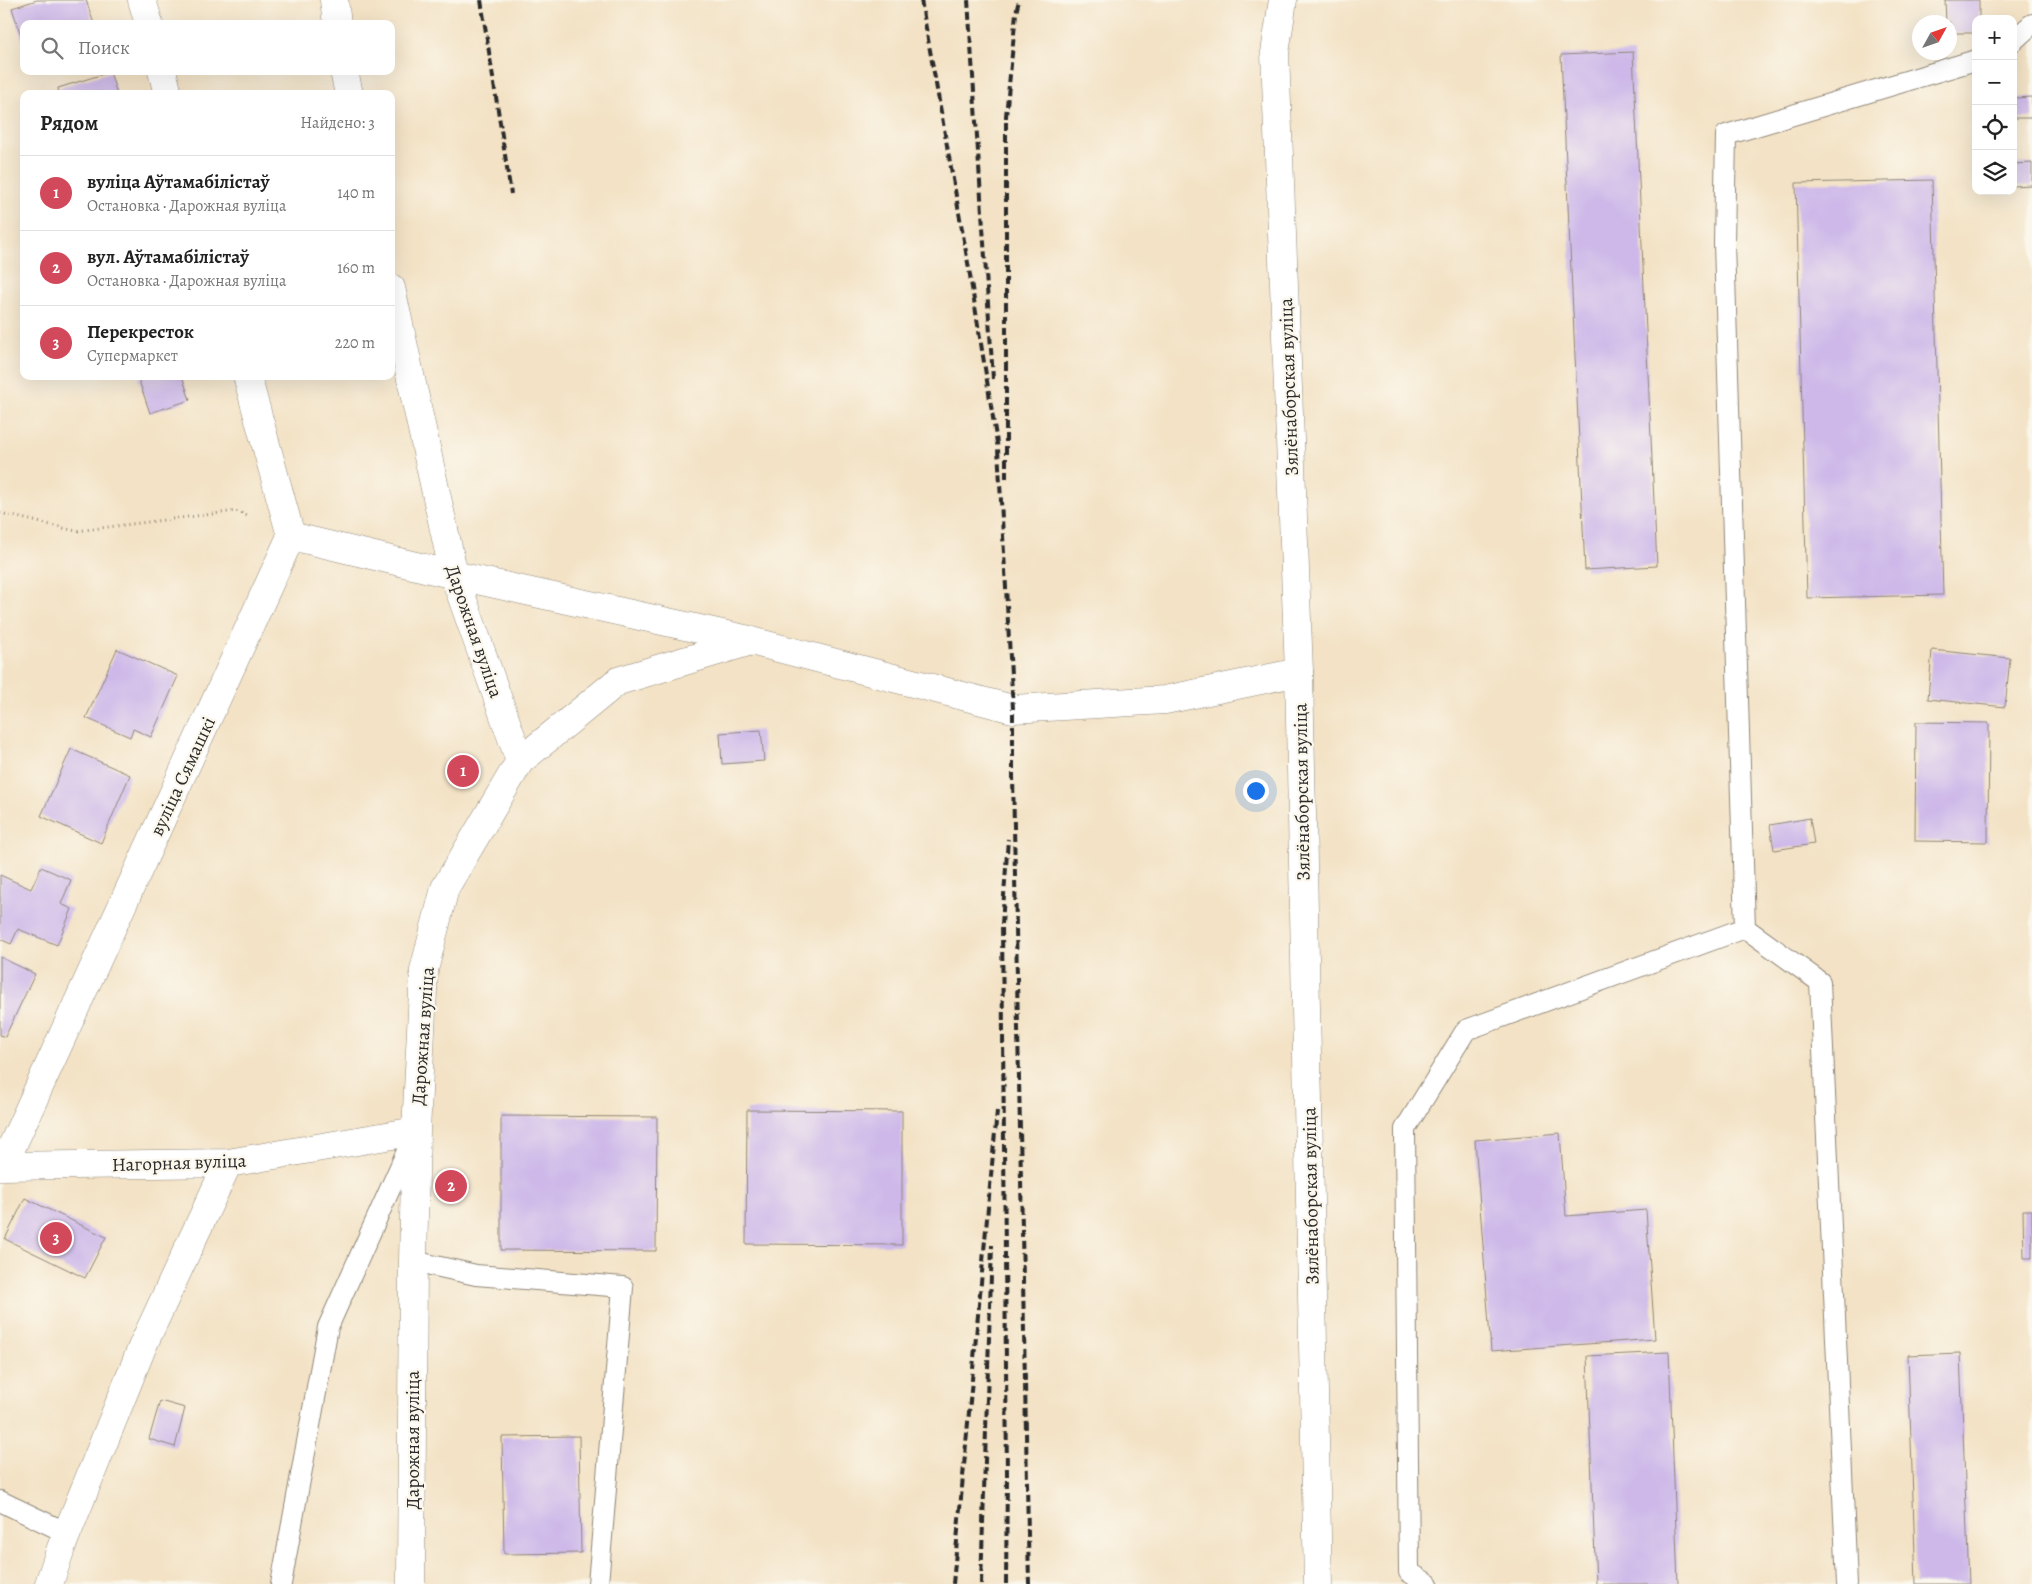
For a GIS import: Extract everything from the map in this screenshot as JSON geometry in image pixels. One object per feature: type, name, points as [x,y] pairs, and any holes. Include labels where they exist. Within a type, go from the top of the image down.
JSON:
[{"type":"street","points":[[142,0],[148,20]]},
{"type":"street","points":[[334,0],[336,20]]},
{"type":"street","name":"Зялёнаборская вуліца","points":[[1283,0],[1275,54],[1299,672],[1318,1584]]},
{"type":"street","points":[[163,75],[167,90]]},
{"type":"street","points":[[345,75],[348,90]]},
{"type":"street","name":"Дарожная вуліца","points":[[395,306],[454,575],[520,761],[445,888],[424,970],[416,1131],[413,1261],[411,1584]]},
{"type":"street","points":[[248,380],[291,536],[454,575],[751,641],[1013,708],[1165,700],[1299,672]]},
{"type":"street","name":"вуліца Сямашкі","points":[[1,1166],[291,536]]},
{"type":"street","points":[[520,761],[618,680],[751,641]]},
{"type":"street","name":"Нагорная вуліца","points":[[1,1166],[228,1163],[416,1131]]},
{"type":"street","points":[[50,1584],[68,1533],[143,1345],[228,1163]]},
{"type":"lane","points":[[2017,37],[2032,24]]},
{"type":"lane","points":[[1745,928],[1724,244],[1726,134],[1972,61]]},
{"type":"lane","points":[[1428,1584],[1410,1572],[1405,1129],[1466,1030],[1745,928]]},
{"type":"lane","points":[[1745,928],[1820,982],[1847,1584]]},
{"type":"lane","points":[[282,1584],[328,1327],[416,1131]]},
{"type":"lane","points":[[413,1261],[476,1275],[623,1287],[598,1584]]},
{"type":"lane","points":[[0,1501],[68,1533]]},
{"type":"path","points":[[0,513],[76,532],[236,511],[291,536]]},
{"type":"building","points":[[37,0],[86,0],[93,20],[20,20],[20,33],[12,8]]},
{"type":"building","points":[[1945,0],[1979,0],[1979,15],[1972,15],[1972,33],[1957,33],[1957,15],[1946,15]]},
{"type":"building","points":[[1633,52],[1657,566],[1585,570],[1561,55]]},
{"type":"building","points":[[100,75],[111,75],[116,90],[58,90],[58,88]]},
{"type":"building","points":[[2032,97],[2032,118],[2017,118],[2017,98]]},
{"type":"building","points":[[2032,163],[2032,185],[2017,186],[2017,164]]},
{"type":"building","points":[[1932,180],[1943,595],[1807,598],[1796,183]]},
{"type":"building","points":[[139,380],[183,380],[190,400],[150,413]]},
{"type":"building","points":[[117,649],[178,676],[151,737],[133,729],[130,737],[86,718]]},
{"type":"building","points":[[1932,650],[2010,658],[2005,707],[1928,699]]},
{"type":"building","points":[[1916,722],[1989,723],[1988,842],[1915,841]]},
{"type":"building","points":[[761,730],[764,761],[722,764],[720,733]]},
{"type":"building","points":[[71,749],[130,775],[101,843],[41,816]]},
{"type":"building","points":[[1810,818],[1814,844],[1774,850],[1770,825]]},
{"type":"building","points":[[41,867],[71,880],[61,904],[72,909],[57,945],[18,929],[11,944],[0,939],[0,875],[31,889]]},
{"type":"building","points":[[0,957],[35,974],[5,1037],[0,1035]]},
{"type":"building","points":[[747,1110],[902,1111],[902,1245],[746,1244]]},
{"type":"building","points":[[501,1116],[657,1117],[656,1251],[501,1250]]},
{"type":"building","points":[[1560,1133],[1566,1216],[1646,1210],[1655,1339],[1491,1351],[1475,1140]]},
{"type":"building","points":[[25,1198],[106,1237],[85,1278],[5,1239]]},
{"type":"building","points":[[2023,1210],[2032,1210],[2032,1258],[2024,1258]]},
{"type":"building","points":[[1669,1352],[1678,1584],[1596,1584],[1587,1356]]},
{"type":"building","points":[[1960,1353],[1969,1584],[1916,1584],[1908,1355]]},
{"type":"building","points":[[160,1401],[185,1408],[175,1447],[149,1439]]},
{"type":"building","points":[[579,1436],[581,1553],[504,1554],[502,1437]]},
{"type":"railway","points":[[481,0],[511,194]]},
{"type":"railway","points":[[921,0],[968,263],[998,449],[1013,709],[1029,1584]]},
{"type":"railway","points":[[968,0],[993,379]]},
{"type":"railway","points":[[1006,478],[1006,116],[1016,13],[1019,0]]},
{"type":"railway","points":[[1006,1584],[1007,1475],[1002,924],[1008,839]]},
{"type":"railway","points":[[953,1584],[997,1111]]},
{"type":"railway","points":[[981,1584],[992,1245]]},
{"type":"place","name":"вуліца Аўтамабілістаў","points":[[463,771]]},
{"type":"place","name":"вул. Аўтамабілістаў","points":[[451,1186]]},
{"type":"place","name":"Перекресток","points":[[56,1238]]}]
